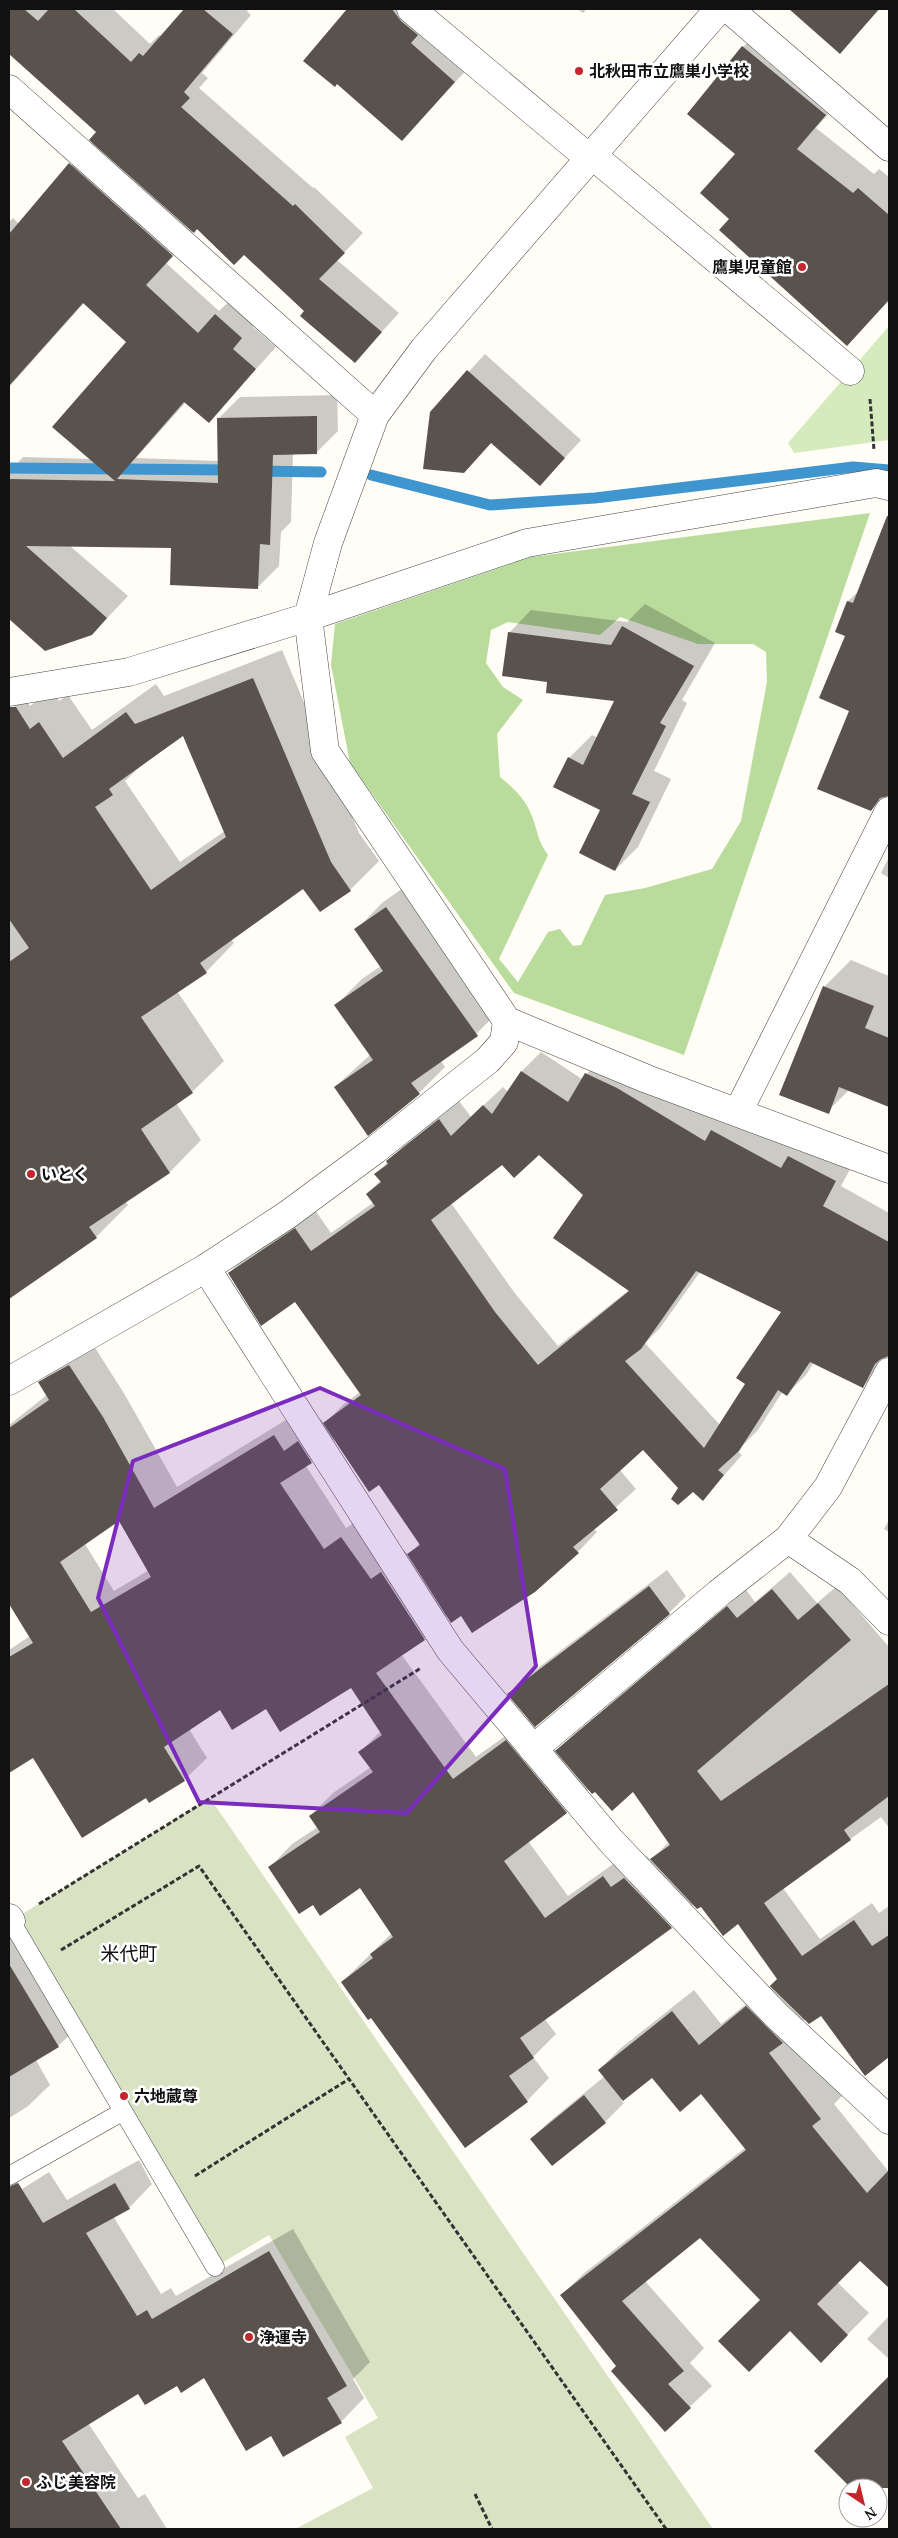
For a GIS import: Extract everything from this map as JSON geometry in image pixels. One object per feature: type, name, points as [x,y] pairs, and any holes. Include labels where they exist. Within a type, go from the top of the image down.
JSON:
[{"type":"street","points":[[411,9],[850,371]]},
{"type":"street","points":[[719,9],[424,349],[375,415],[328,543],[308,618],[325,751],[507,1022],[647,1079],[889,1169]]},
{"type":"street","points":[[729,9],[889,147]]},
{"type":"street","points":[[9,89],[375,415]]},
{"type":"street","points":[[9,692],[129,672],[308,618],[526,543],[876,483],[889,486]]},
{"type":"street","points":[[738,1112],[889,811]]},
{"type":"street","points":[[9,1381],[206,1268],[288,1215],[376,1150],[488,1060],[504,1042],[507,1022]]},
{"type":"street","points":[[206,1268],[450,1650],[610,1841],[776,2015],[889,2120]]},
{"type":"street","points":[[533,1749],[719,1593],[788,1539],[828,1487],[889,1372]]},
{"type":"street","points":[[788,1539],[850,1581],[889,1621]]},
{"type":"lane","points":[[9,1920],[215,2267]]},
{"type":"lane","points":[[9,2176],[122,2112]]},
{"type":"path","points":[[9,1920],[450,1650]]},
{"type":"path","points":[[36,1965],[199,1866],[666,2529]]},
{"type":"path","points":[[170,2192],[349,2079]]},
{"type":"path","points":[[475,2494],[492,2529]]},
{"type":"highlighted area","points":[[320,1388],[505,1469],[536,1666],[407,1813],[199,1802],[98,1598],[133,1461]]},
{"type":"green space","points":[[889,326],[889,440],[794,453],[788,443]]},
{"type":"green space","points":[[870,513],[684,1055],[514,993],[350,763],[331,665],[335,624],[531,557]],"holes":[[[620,617],[698,644],[753,644],[766,652],[767,682],[741,821],[712,869],[645,888],[605,895],[581,945],[573,946],[560,929],[548,932],[518,982],[499,959],[548,855],[541,844],[533,820],[522,798],[500,777],[497,734],[523,700],[503,687],[486,663],[491,630],[508,622],[600,635]]]},
{"type":"green space","points":[[210,1798],[713,2529],[295,2529],[373,2488],[345,2437],[378,2418],[269,2235],[215,2267],[11,1921]]},
{"type":"building","points":[[9,9],[24,9],[38,21],[49,9],[74,9],[131,62],[139,53],[143,56],[184,9],[203,9],[233,34],[184,92],[190,98],[181,107],[293,206],[295,204],[345,253],[319,279],[382,332],[355,363],[300,316],[304,311],[244,255],[234,265],[197,229],[194,233],[89,140],[96,132],[9,54]]},
{"type":"building","points":[[347,9],[392,9],[401,21],[418,35],[411,43],[455,82],[402,141],[337,84],[335,87],[303,61]]},
{"type":"building","points":[[789,9],[879,9],[840,54]]},
{"type":"building","points":[[742,46],[826,115],[797,149],[853,193],[858,188],[889,215],[889,300],[847,346],[719,230],[729,219],[700,193],[735,154],[687,114]]},
{"type":"building","points":[[69,163],[173,256],[146,285],[198,333],[215,314],[242,338],[233,349],[256,369],[209,423],[184,402],[117,479],[218,483],[217,418],[317,416],[317,454],[273,455],[270,545],[260,544],[258,589],[170,585],[171,548],[26,546],[107,618],[92,635],[45,651],[9,619],[9,479],[115,481],[52,427],[126,342],[83,303],[9,386],[9,234]]},
{"type":"building","points":[[467,370],[565,458],[540,486],[491,443],[464,473],[423,469],[430,412]]},
{"type":"building","points":[[887,516],[889,516],[889,796],[880,798],[871,811],[817,789],[849,711],[819,698],[845,636],[835,632],[847,601],[853,603]]},
{"type":"building","points":[[622,626],[694,666],[660,723],[666,726],[632,794],[650,802],[615,871],[579,853],[600,810],[553,787],[568,757],[583,765],[614,701],[546,693],[547,682],[502,676],[508,632],[611,645]]},
{"type":"building","points":[[253,678],[331,862],[351,891],[320,912],[303,889],[200,963],[207,973],[141,1017],[193,1093],[141,1129],[170,1173],[89,1227],[97,1238],[9,1299],[9,962],[29,948],[9,919],[9,707],[16,707],[30,729],[39,722],[63,758],[126,712],[135,724]],"holes":[[[183,736],[226,837],[151,890],[95,807],[113,795],[109,789]]]},
{"type":"building","points":[[386,907],[478,1036],[411,1083],[420,1094],[368,1136],[334,1087],[373,1060],[334,1005],[383,971],[354,929]]},
{"type":"building","points":[[823,986],[874,1006],[865,1028],[889,1038],[889,1107],[839,1087],[829,1114],[779,1095]]},
{"type":"building","points":[[521,1071],[568,1102],[585,1073],[617,1088],[705,1141],[711,1130],[781,1168],[788,1156],[836,1181],[823,1206],[889,1242],[889,1356],[875,1364],[863,1388],[810,1362],[787,1396],[778,1390],[739,1451],[718,1470],[724,1475],[703,1501],[693,1492],[678,1505],[671,1499],[678,1488],[643,1450],[600,1489],[618,1510],[573,1547],[579,1553],[535,1592],[472,1633],[461,1616],[451,1623],[407,1554],[420,1545],[379,1485],[369,1492],[323,1423],[361,1395],[295,1302],[261,1326],[228,1273],[295,1228],[311,1251],[375,1206],[366,1194],[381,1182],[374,1174],[388,1164],[386,1161],[439,1119],[451,1136],[483,1105],[492,1114]],"holes":[[[539,1155],[583,1195],[553,1238],[629,1291],[538,1365],[495,1312],[431,1220],[502,1165],[514,1178]],[[696,1271],[781,1312],[736,1378],[745,1384],[704,1448],[625,1361],[641,1349]]]},
{"type":"building","points":[[69,1365],[103,1417],[154,1508],[274,1435],[284,1451],[298,1441],[312,1463],[280,1483],[324,1549],[341,1537],[371,1579],[381,1572],[425,1640],[376,1673],[453,1779],[506,1740],[567,1813],[504,1861],[545,1918],[603,1876],[611,1887],[624,1878],[672,1928],[520,2038],[534,2058],[509,2076],[528,2102],[465,2148],[371,2018],[368,2020],[341,1982],[373,1958],[370,1954],[393,1937],[360,1888],[320,1916],[313,1905],[299,1914],[268,1867],[320,1832],[309,1816],[373,1772],[358,1752],[382,1735],[351,1688],[280,1732],[266,1709],[232,1730],[220,1710],[164,1747],[185,1781],[149,1803],[146,1798],[82,1838],[33,1758],[9,1773],[9,1657],[33,1643],[9,1604],[9,1428],[49,1400],[38,1382]],"holes":[[[119,1521],[151,1577],[91,1612],[60,1562]]]},
{"type":"building","points":[[649,1586],[670,1614],[535,1727],[507,1694]]},
{"type":"building","points":[[772,1589],[798,1620],[818,1603],[851,1640],[697,1771],[721,1801],[889,1684],[889,1796],[844,1830],[851,1840],[764,1903],[802,1956],[854,1920],[872,1946],[889,1935],[889,2057],[865,2076],[821,2016],[809,2024],[770,1986],[777,1979],[738,1924],[723,1936],[701,1907],[697,1909],[650,1859],[670,1845],[633,1792],[612,1811],[595,1792],[592,1794],[555,1751],[727,1606],[737,1618]]},
{"type":"building","points":[[9,1964],[59,2047],[9,2077]]},
{"type":"building","points":[[746,2006],[783,2043],[769,2053],[821,2119],[812,2126],[867,2193],[889,2170],[889,2288],[860,2261],[817,2304],[848,2335],[821,2363],[790,2331],[749,2372],[718,2341],[760,2300],[700,2238],[622,2301],[684,2371],[668,2384],[691,2408],[665,2432],[611,2371],[616,2366],[560,2295],[746,2150],[701,2094],[680,2112],[652,2078],[623,2101],[598,2070],[672,2011],[699,2045]]},
{"type":"building","points":[[584,2095],[606,2123],[552,2166],[530,2139]]},
{"type":"building","points":[[18,2183],[43,2223],[115,2183],[130,2209],[86,2233],[137,2316],[147,2310],[152,2319],[269,2251],[347,2386],[327,2398],[342,2423],[283,2457],[271,2436],[246,2451],[204,2378],[181,2393],[177,2386],[145,2405],[138,2394],[62,2441],[121,2529],[9,2529],[9,2187]]},
{"type":"building","points":[[889,2376],[889,2488],[888,2478],[841,2478],[814,2451]]},
{"type":"waterway","points":[[371,475],[490,505],[595,498],[853,467],[889,470]]},
{"type":"waterway","points":[[9,468],[232,470]]},
{"type":"waterway","points":[[258,471],[321,472]]},
{"type":"place","name":"北秋田市立鷹巣小学校","points":[[579,71]]},
{"type":"place","name":"鷹巣児童館","points":[[802,267]]},
{"type":"place","name":"いとく","points":[[31,1174]]},
{"type":"place","name":"六地蔵尊","points":[[124,2096]]},
{"type":"place","name":"浄運寺","points":[[249,2337]]},
{"type":"place","name":"ふじ美容院","points":[[26,2482]]},
{"type":"district","name":"米代町","points":[[129,1952]]}]
